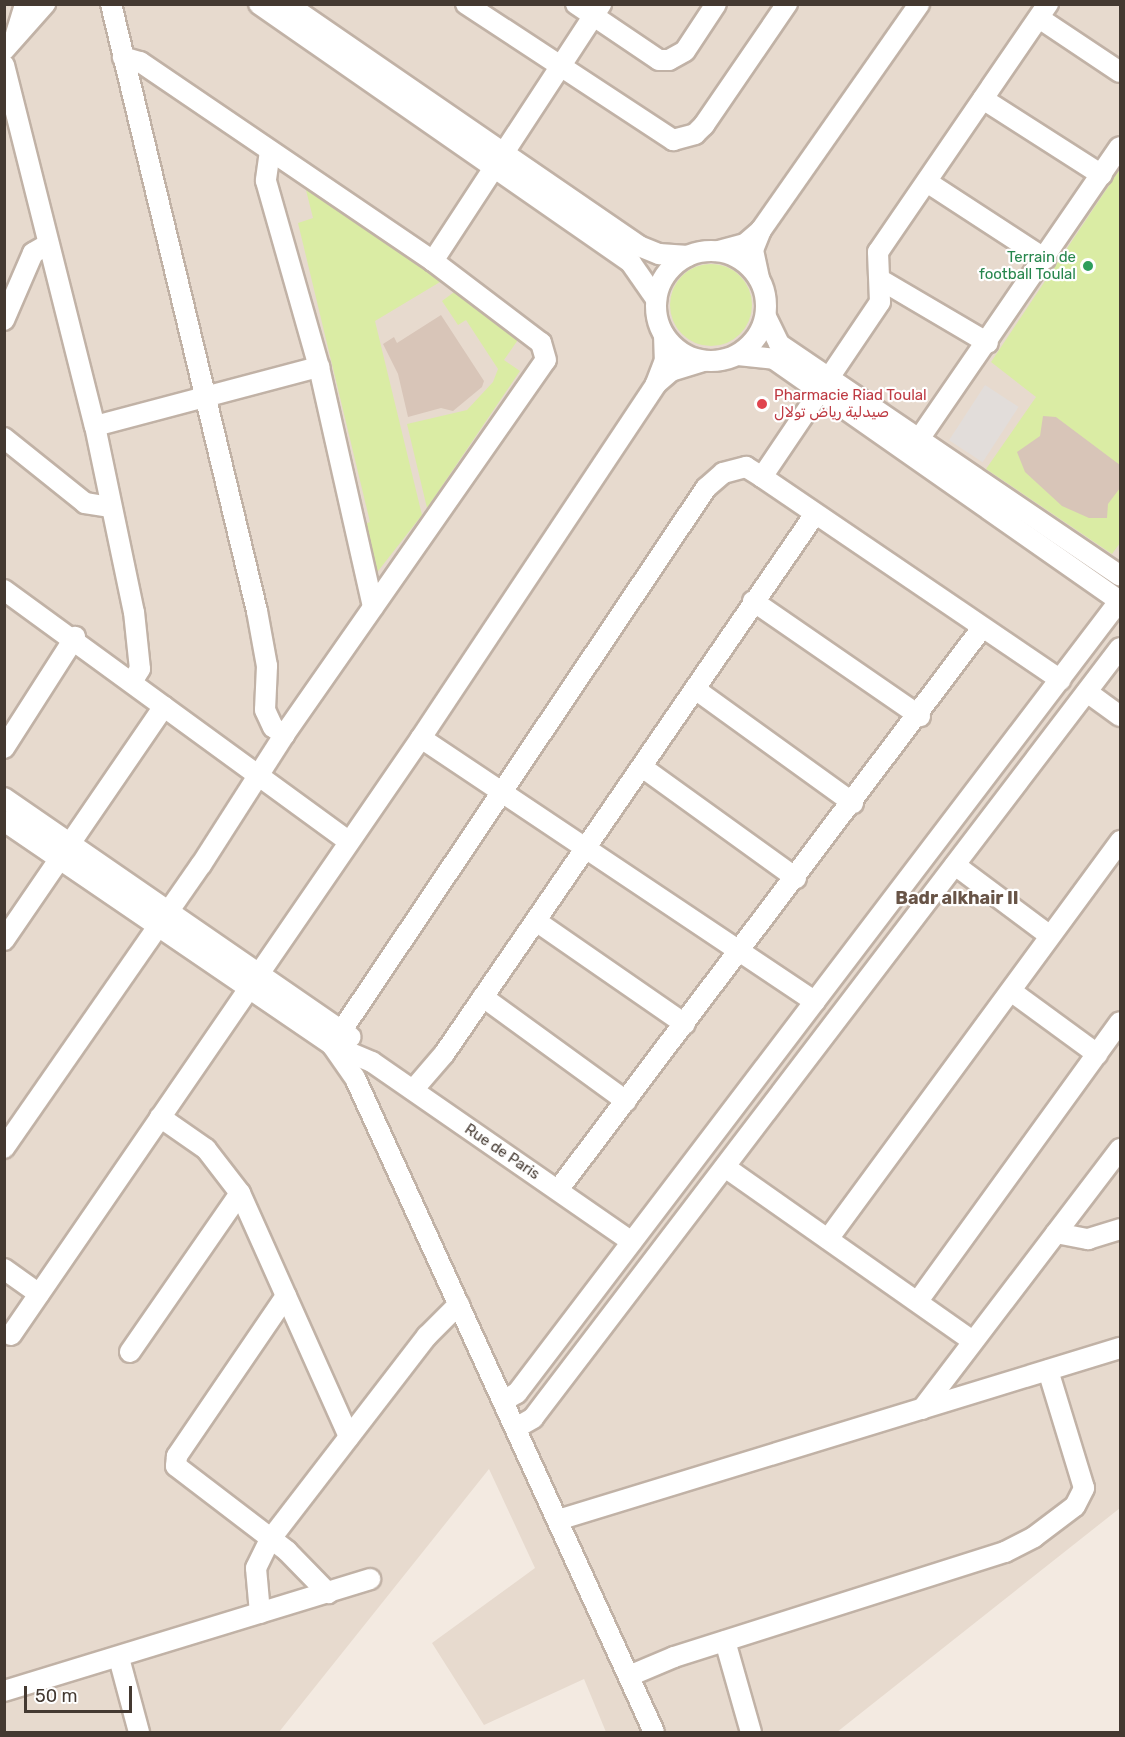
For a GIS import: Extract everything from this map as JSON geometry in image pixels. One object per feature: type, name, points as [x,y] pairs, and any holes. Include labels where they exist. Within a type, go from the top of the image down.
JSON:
[{"type":"street","points":[[10,42],[25,4]]},
{"type":"street","points":[[10,42],[45,4]]},
{"type":"street","points":[[111,4],[265,647],[266,710],[273,727],[284,735]]},
{"type":"street","points":[[259,4],[500,161],[639,246],[659,254],[688,256],[736,249],[761,230]]},
{"type":"street","points":[[11,1335],[421,738],[656,384],[665,360],[664,335],[656,299],[631,263],[500,161],[287,4]]},
{"type":"street","points":[[466,4],[558,68],[673,140],[683,138],[704,125],[787,4]]},
{"type":"street","points":[[576,4],[597,10],[659,60],[669,60],[685,51],[716,4]]},
{"type":"street","points":[[503,1401],[517,1393],[1120,601],[823,384],[779,344],[766,317],[753,250],[761,230],[920,4]]},
{"type":"street","points":[[433,261],[597,10]]},
{"type":"street","points":[[762,477],[880,302],[881,280],[878,252],[1043,11],[1120,72]]},
{"type":"street","points":[[4,1148],[164,919],[284,735],[546,360],[541,343],[433,261],[140,62],[123,57]]},
{"type":"street","points":[[4,65],[47,245],[95,426],[139,638],[140,669],[133,680]]},
{"type":"street","points":[[983,99],[1102,175]]},
{"type":"street","points":[[919,439],[988,343],[1120,147]]},
{"type":"street","points":[[270,151],[266,181],[319,368],[373,607]]},
{"type":"street","points":[[927,182],[1045,259]]},
{"type":"street","points":[[4,321],[33,253],[47,245]]},
{"type":"street","points":[[717,251],[742,260],[760,280]]},
{"type":"street","points":[[656,299],[666,273],[688,256]]},
{"type":"street","points":[[881,280],[988,343]]},
{"type":"street","points":[[738,355],[756,339],[766,317]]},
{"type":"street","points":[[664,335],[687,356],[703,361]]},
{"type":"street","points":[[656,384],[671,371],[703,361],[738,355],[774,359],[919,439],[1120,576]]},
{"type":"street","points":[[95,426],[319,368]]},
{"type":"street","points":[[4,438],[85,503],[111,507]]},
{"type":"street","points":[[337,1037],[706,488],[733,469],[746,467],[762,477],[1061,680]]},
{"type":"street","points":[[413,1090],[483,997],[536,921],[582,848],[642,767],[753,601],[815,514]]},
{"type":"street","points":[[4,590],[75,637],[164,706],[350,842]]},
{"type":"street","points":[[753,601],[920,716]]},
{"type":"street","points":[[558,1190],[920,716],[982,628]]},
{"type":"street","points":[[4,748],[75,637]]},
{"type":"street","points":[[516,1428],[533,1418],[1120,648]]},
{"type":"street","points":[[694,689],[853,803]]},
{"type":"street","points":[[1087,692],[1120,716]]},
{"type":"street","points":[[4,939],[164,706]]},
{"type":"street","points":[[421,738],[582,848],[742,950],[815,1002]]},
{"type":"street","points":[[642,767],[796,878]]},
{"type":"street","points":[[4,798],[65,851],[337,1037],[654,1732]]},
{"type":"street","points":[[4,821],[65,851]]},
{"type":"street","points":[[828,1239],[1120,841]]},
{"type":"street","points":[[955,865],[1049,935]]},
{"type":"street","points":[[536,921],[685,1024]]},
{"type":"street","points":[[1011,992],[1097,1054]]},
{"type":"street","points":[[483,997],[626,1101]]},
{"type":"street","points":[[918,1301],[1120,1022]]},
{"type":"street","name":"Rue de Paris","points":[[337,1037],[632,1242]]},
{"type":"street","points":[[160,1117],[206,1149],[240,1193],[349,1437]]},
{"type":"street","points":[[922,1409],[971,1340],[1120,1149]]},
{"type":"street","points":[[724,1167],[971,1340]]},
{"type":"street","points":[[130,1352],[240,1193]]},
{"type":"street","points":[[1056,1233],[1088,1239],[1120,1229]]},
{"type":"street","points":[[4,1269],[39,1294]]},
{"type":"street","points":[[286,1296],[177,1456],[176,1466],[269,1541],[300,1562],[328,1593]]},
{"type":"street","points":[[260,1613],[256,1568],[269,1541],[349,1437],[459,1304]]},
{"type":"street","points":[[558,1520],[1120,1348]]},
{"type":"street","points":[[629,1676],[725,1641],[1005,1552],[1064,1515],[1084,1488],[1048,1370]]},
{"type":"street","points":[[4,1691],[119,1658],[370,1579]]},
{"type":"street","points":[[725,1641],[752,1732]]},
{"type":"street","points":[[119,1658],[139,1732]]},
{"type":"shaded area","points":[[5,5],[1120,5],[1120,1508],[837,1732],[606,1732],[584,1679],[484,1725],[432,1643],[535,1568],[489,1469],[279,1732],[5,1732]]},
{"type":"shaded area","points":[[985,385],[1019,407],[983,462],[949,440]]},
{"type":"green space","name":"Terrain de football Toulal","points":[[1120,169],[1120,543],[1112,554],[986,469],[1036,397],[991,362]]},
{"type":"green space","points":[[304,182],[445,279],[375,321],[422,515],[375,575],[363,525],[370,522],[298,223],[313,218]]},
{"type":"green space","points":[[711,264],[727,267],[740,276],[749,289],[752,305],[749,321],[740,334],[727,343],[711,346],[695,343],[682,334],[673,321],[670,305],[673,289],[682,276],[695,267]]},
{"type":"green space","points":[[457,290],[522,334],[504,360],[520,371],[427,508],[407,424],[467,410],[493,382],[498,369],[466,320],[458,325],[442,301]]},
{"type":"building","points":[[441,315],[484,381],[482,387],[453,411],[441,408],[408,417],[398,374],[383,344],[394,337],[397,343]]},
{"type":"building","points":[[1043,416],[1056,417],[1120,465],[1120,488],[1108,504],[1107,518],[1089,518],[1062,506],[1025,472],[1017,452],[1040,436]]},
{"type":"place","name":"Terrain de football Toulal","points":[[1088,266]]},
{"type":"place","name":"Pharmacie Riad Toulal صيدلية رياض تولال","points":[[762,404]]},
{"type":"district","name":"Badr alkhair II","points":[[957,898]]}]
